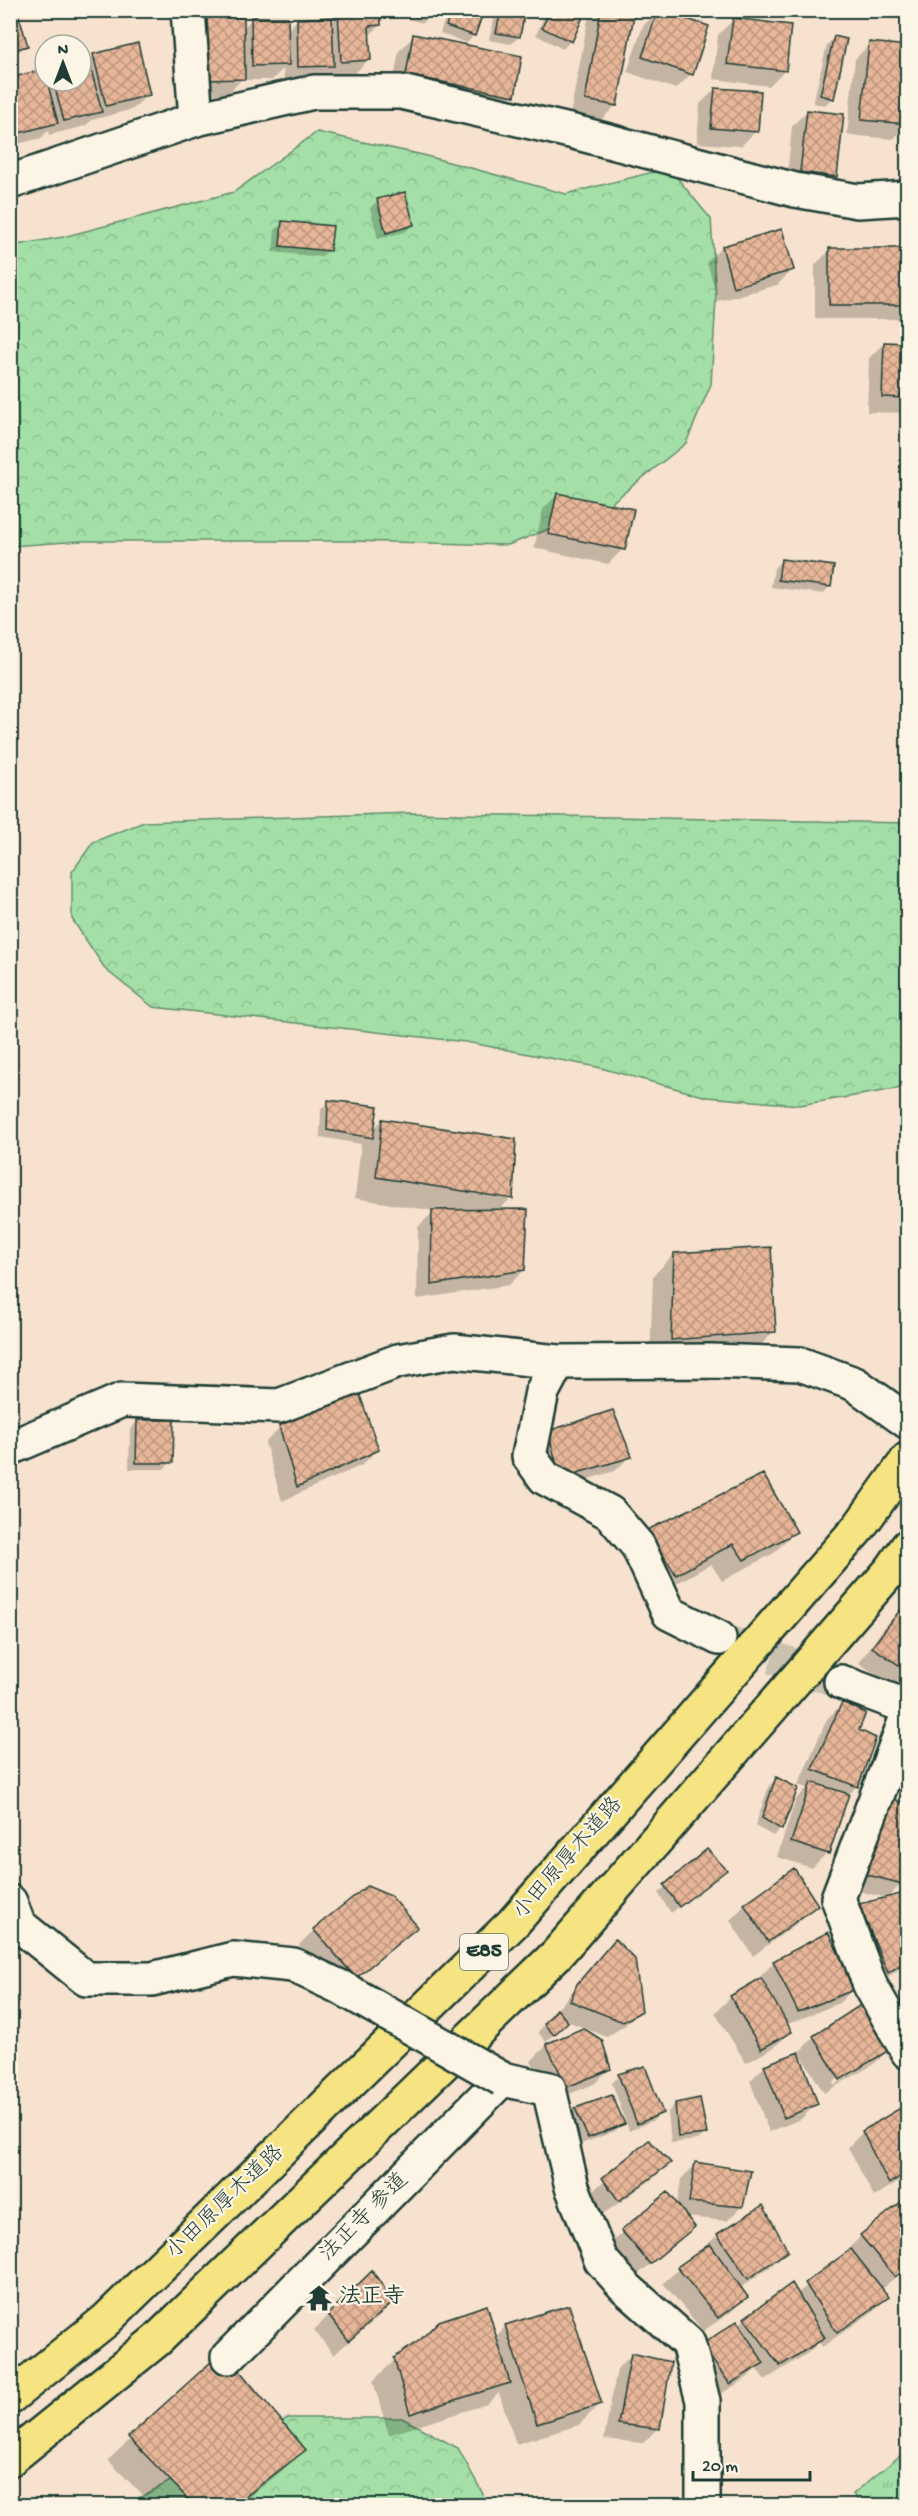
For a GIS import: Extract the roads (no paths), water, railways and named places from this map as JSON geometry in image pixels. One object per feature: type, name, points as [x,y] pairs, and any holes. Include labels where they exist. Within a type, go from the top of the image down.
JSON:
[{"type":"highway","name":"小田原厚木道路","points":[[10,2397],[105,2321],[513,1923],[859,1527],[908,1459]]},
{"type":"highway","name":"E85","points":[[10,2459],[157,2340],[556,1955],[891,1570],[908,1546]]},
{"type":"street","points":[[188,10],[196,119]]},
{"type":"street","points":[[10,182],[196,119],[314,92],[400,92],[574,132],[795,190],[858,201],[908,198]]},
{"type":"street","points":[[10,1448],[122,1400],[279,1406],[398,1360],[454,1351],[558,1362],[711,1360],[800,1364],[855,1384],[908,1422]]},
{"type":"street","points":[[558,1362],[542,1392],[529,1456],[544,1478],[610,1513],[638,1546],[669,1613],[719,1638]]},
{"type":"street","points":[[841,1682],[908,1707]]},
{"type":"street","points":[[908,1714],[838,1898],[870,1985],[908,2052]]},
{"type":"street","points":[[10,1902],[18,1924],[86,1979],[152,1979],[233,1959],[293,1965],[342,1988],[502,2079],[549,2089],[572,2187],[600,2260],[625,2287],[688,2343],[703,2401],[703,2505]]},
{"type":"street","name":"法正寺 参道","points":[[228,2357],[502,2079]]},
{"type":"tunnel","points":[[726,1641],[841,1682]]},
{"type":"place","name":"法正寺","points":[[319,2298]]}]
